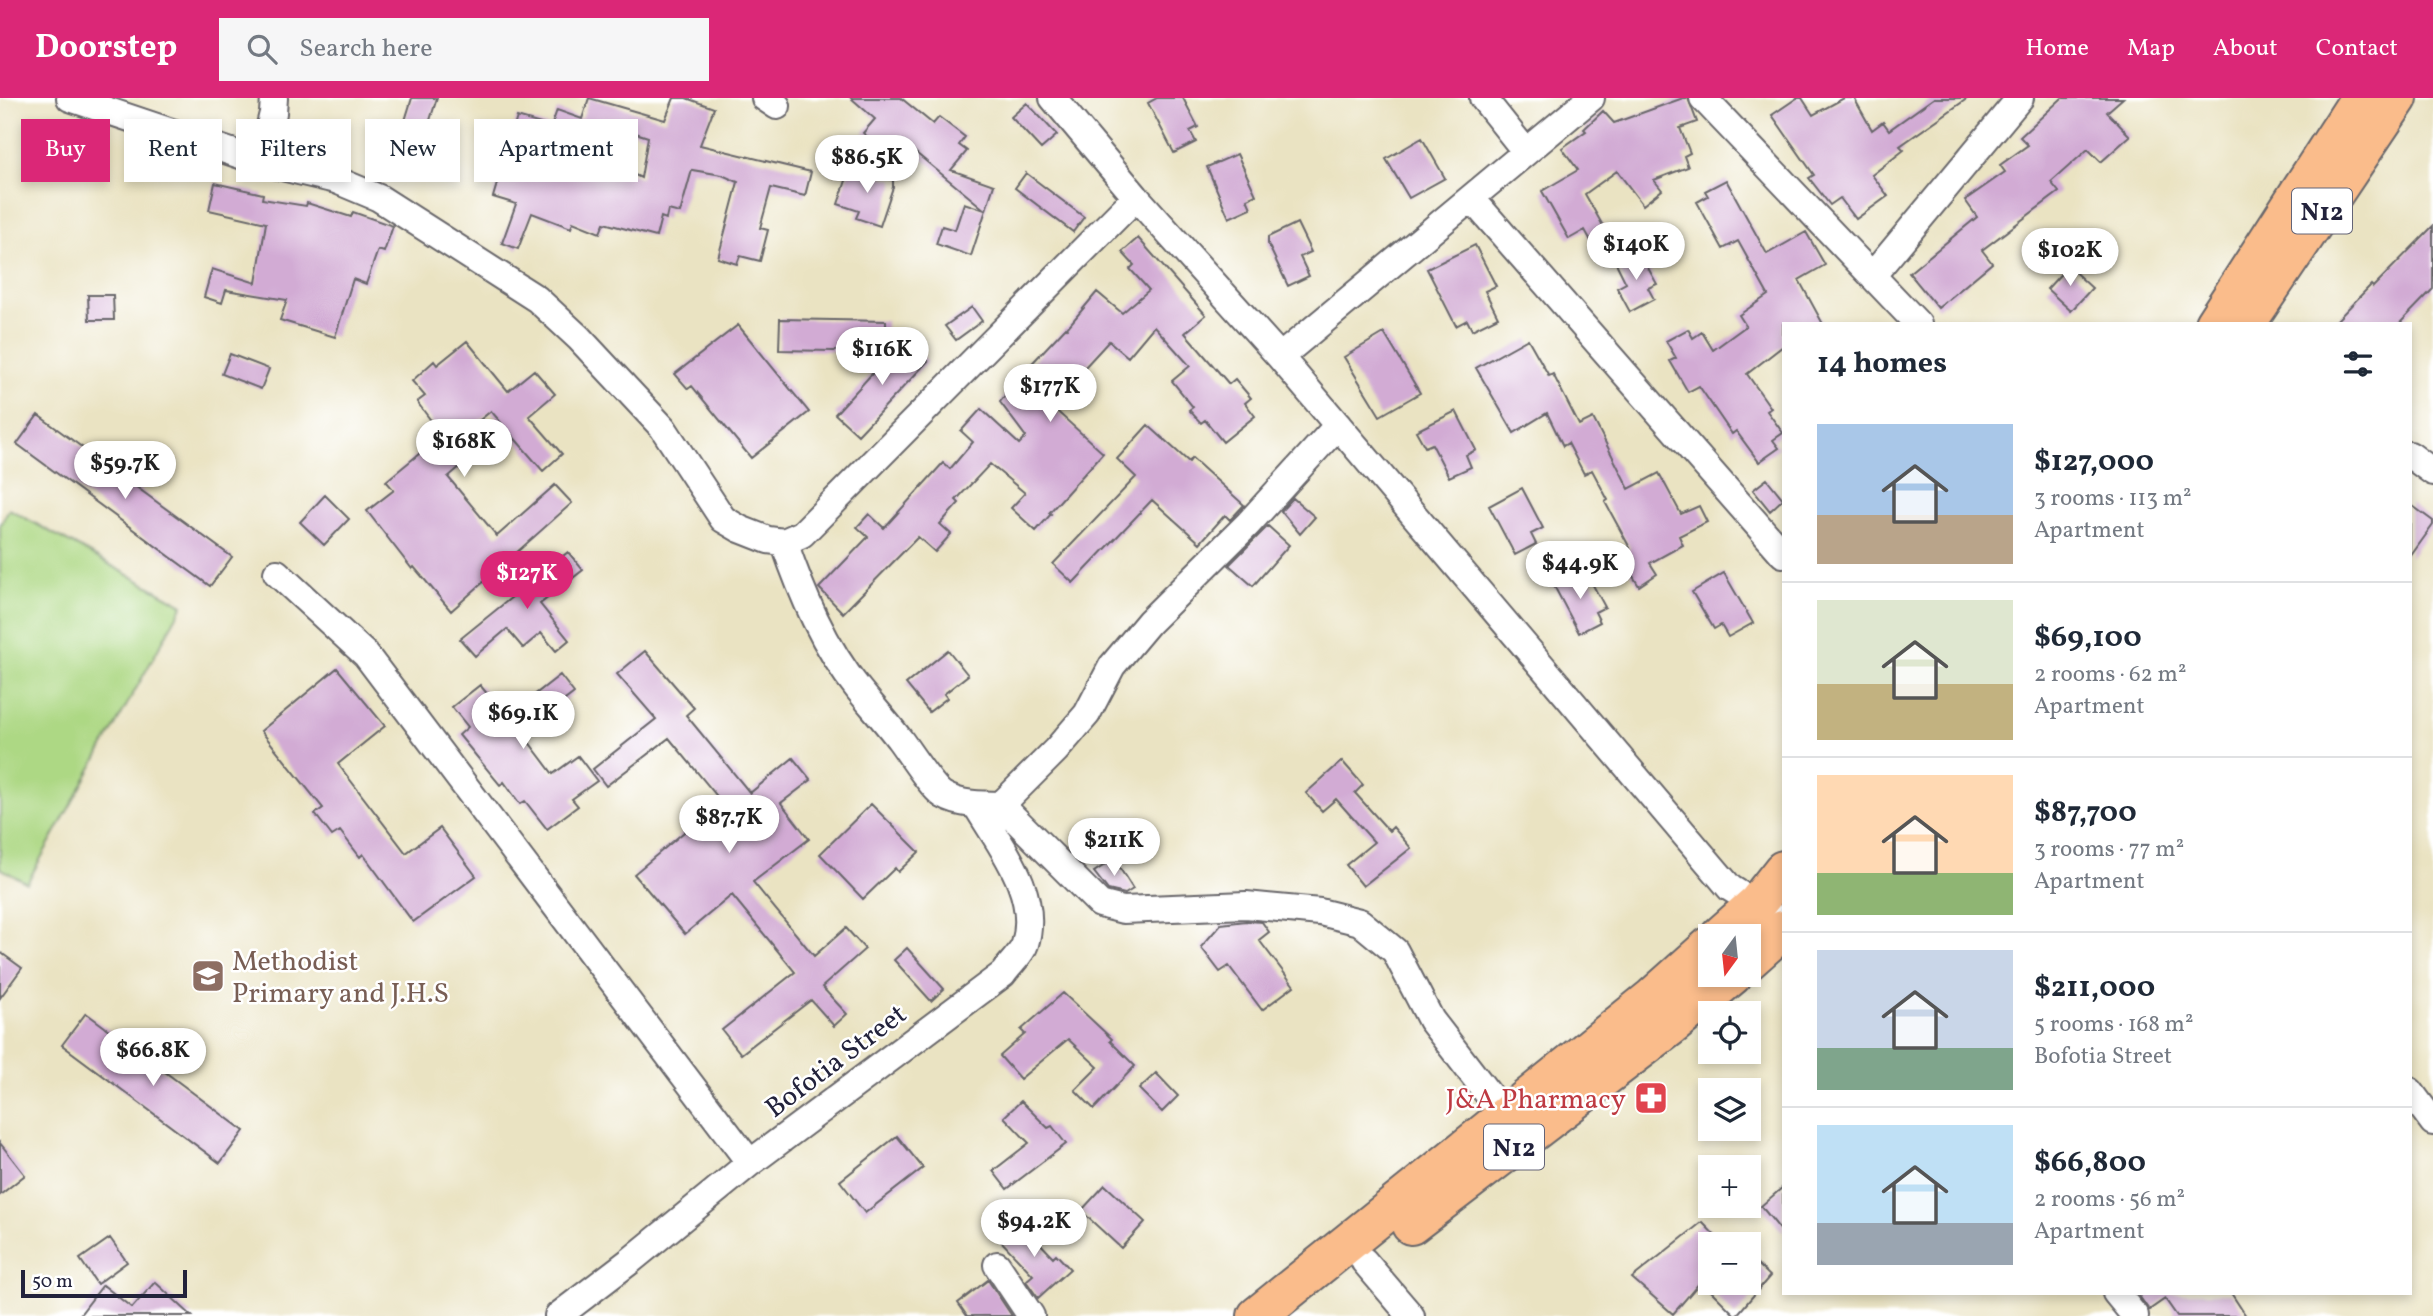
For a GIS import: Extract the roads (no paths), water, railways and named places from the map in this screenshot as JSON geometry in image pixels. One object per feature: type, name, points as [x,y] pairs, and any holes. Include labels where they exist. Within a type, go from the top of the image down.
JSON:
[{"type":"highway","name":"N12","points":[[2215,322],[2360,98]]},
{"type":"highway","name":"N12","points":[[2247,322],[2398,98]]},
{"type":"highway","points":[[1746,924],[1770,913],[1782,873]]},
{"type":"highway","points":[[1761,949],[1782,931]]},
{"type":"highway","name":"N12","points":[[1257,1316],[1653,998],[1698,957]]},
{"type":"highway","name":"N12","points":[[1293,1316],[1663,1033],[1719,987]]},
{"type":"street","points":[[71,98],[236,154]]},
{"type":"street","points":[[272,119],[274,98]]},
{"type":"street","points":[[1053,98],[1136,197],[1280,357],[1730,888],[1770,913]]},
{"type":"street","points":[[1483,98],[1526,152]]},
{"type":"street","points":[[1280,357],[1591,98]]},
{"type":"street","points":[[1703,98],[1916,322]]},
{"type":"street","points":[[1872,276],[2020,98]]},
{"type":"street","points":[[342,182],[379,198],[537,299],[579,338],[663,428],[723,519],[768,540],[784,542],[802,534],[1136,197]]},
{"type":"street","points":[[1471,198],[1782,553]]},
{"type":"street","points":[[989,805],[1056,750],[1087,714],[1112,666],[1149,622],[1248,524],[1338,425]]},
{"type":"street","points":[[2412,456],[2433,472]]},
{"type":"street","points":[[784,542],[814,618],[860,691],[942,794],[989,805],[1100,904],[1123,909],[1246,905],[1320,912],[1360,922],[1395,951],[1431,1020],[1505,1116]]},
{"type":"street","points":[[277,573],[366,655],[750,1163]]},
{"type":"street","name":"Bofotia Street","points":[[558,1316],[750,1163],[1003,974],[1025,946],[1027,921],[1024,893],[989,805]]},
{"type":"street","points":[[2412,1094],[2433,1122]]},
{"type":"street","points":[[1364,1261],[1411,1316]]},
{"type":"street","points":[[998,1265],[1031,1316]]},
{"type":"street","points":[[2118,1295],[2135,1316]]},
{"type":"place","name":"Methodist Primary and J.H.S","points":[[208,976]]},
{"type":"place","name":"J&A Pharmacy","points":[[1651,1098]]}]
